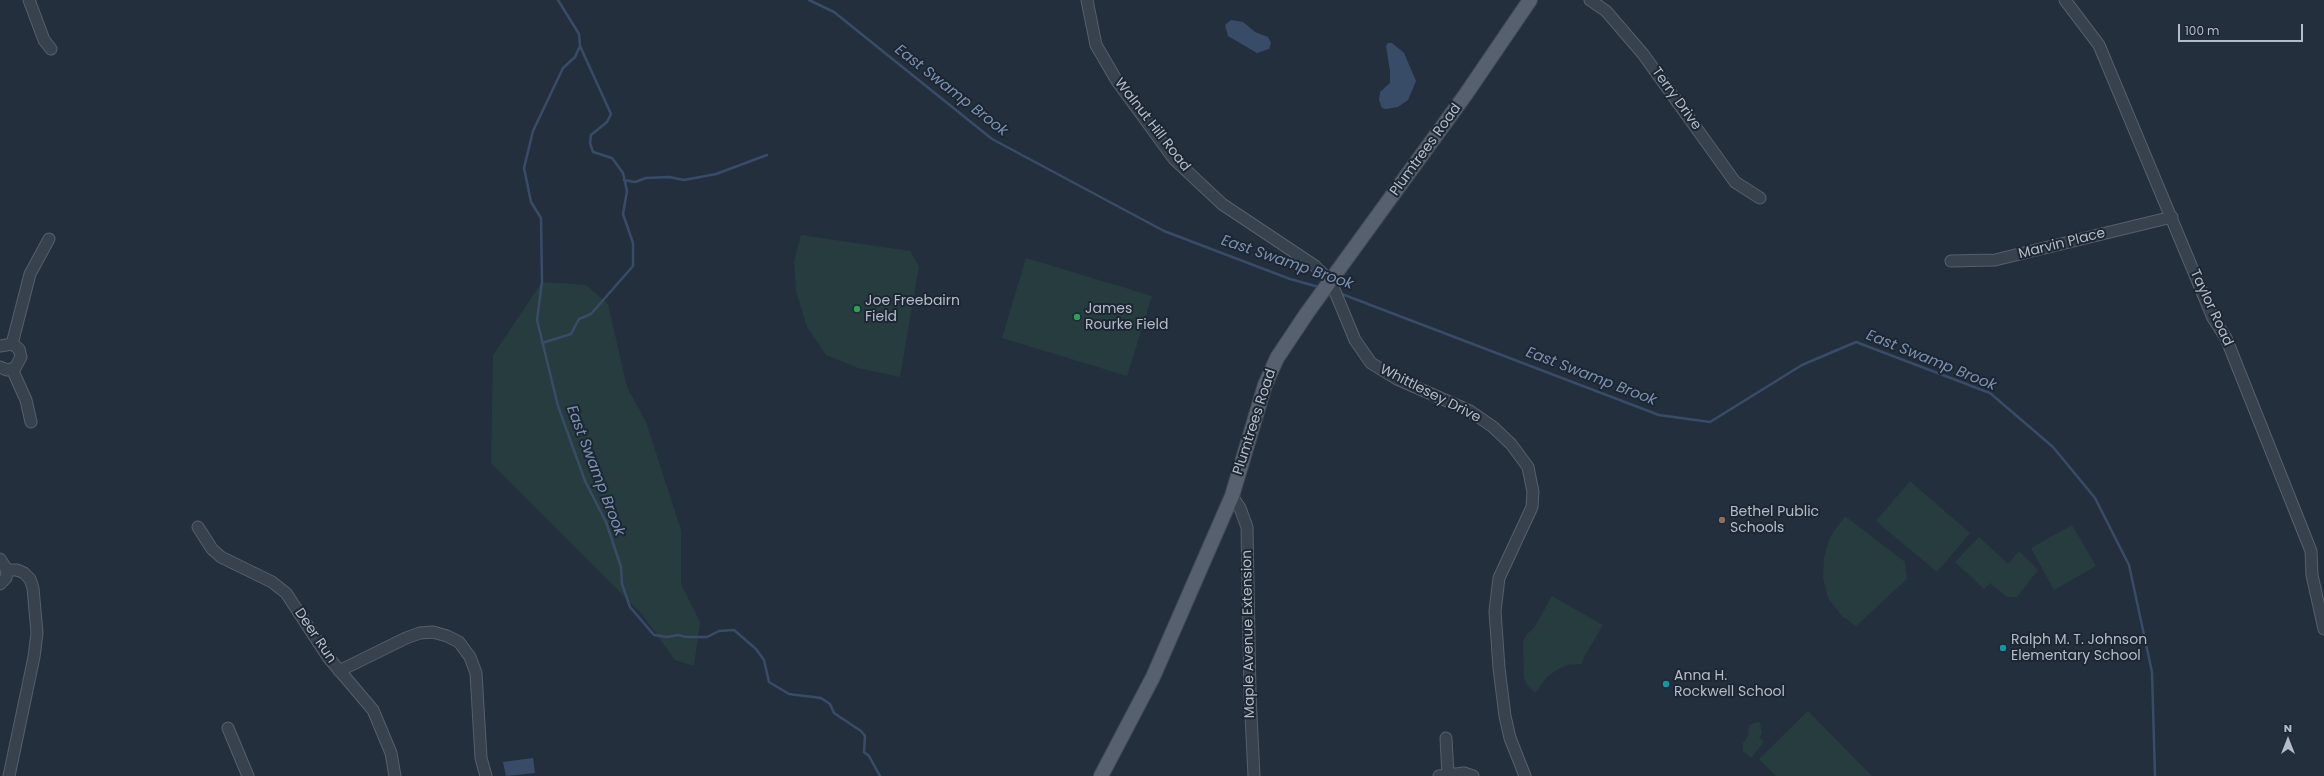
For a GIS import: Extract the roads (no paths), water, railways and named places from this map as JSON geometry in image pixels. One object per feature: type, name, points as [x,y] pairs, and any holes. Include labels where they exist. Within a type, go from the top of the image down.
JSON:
[{"type":"main road","name":"Plumtrees Road","points":[[1101,776],[1153,677],[1232,496],[1269,374],[1283,348],[1466,94],[1530,0]]},
{"type":"street","points":[[29,0],[44,40],[51,48]]},
{"type":"street","name":"Walnut Hill Road","points":[[1087,0],[1096,45],[1117,81],[1174,159],[1222,204],[1315,266],[1330,283]]},
{"type":"street","name":"Terry Drive","points":[[1590,0],[1606,12],[1643,54],[1734,182],[1760,198]]},
{"type":"street","name":"Taylor Road","points":[[2065,0],[2098,44],[2172,217],[2213,318],[2226,338],[2311,551],[2312,575],[2324,629]]},
{"type":"street","name":"Marvin Place","points":[[1951,261],[1995,260],[2172,217]]},
{"type":"street","points":[[12,344],[30,274],[49,239]]},
{"type":"street","name":"Whittlesey Drive","points":[[1330,283],[1355,340],[1371,363],[1397,379],[1470,411],[1493,427],[1511,444],[1528,467],[1533,492],[1532,507],[1499,578],[1495,611],[1501,691],[1505,716],[1510,738],[1525,776]]},
{"type":"street","points":[[0,346],[12,344],[19,349],[21,357],[18,365],[12,369],[0,367]]},
{"type":"street","points":[[12,369],[26,400],[32,422]]},
{"type":"street","name":"Maple Avenue Extension","points":[[1232,496],[1240,508],[1247,527],[1250,694],[1254,776]]},
{"type":"street","name":"Deer Run","points":[[198,527],[212,549],[221,557],[272,582],[286,593],[328,657],[373,710],[390,753],[395,776]]},
{"type":"street","points":[[0,559],[7,570],[6,578],[0,584]]},
{"type":"street","points":[[7,570],[17,570],[24,573],[30,579],[33,588],[37,633],[34,657],[9,776]]},
{"type":"street","points":[[340,671],[406,638],[420,633],[434,632],[459,642],[470,657],[476,673],[481,758],[486,776]]},
{"type":"street","points":[[228,728],[248,776]]},
{"type":"street","points":[[1446,738],[1444,776],[1464,773],[1473,776]]},
{"type":"water","points":[[1231,20],[1243,22],[1255,32],[1268,37],[1271,43],[1269,49],[1257,53],[1228,36],[1225,25]]},
{"type":"water","points":[[1388,43],[1392,43],[1404,53],[1416,81],[1408,100],[1398,107],[1386,109],[1382,108],[1379,100],[1380,92],[1390,83],[1390,71],[1386,46]]},
{"type":"water","points":[[533,758],[535,773],[506,776],[503,762]]},
{"type":"waterway","name":"East Swamp Brook","points":[[558,0],[579,34],[580,46],[575,57],[563,68],[533,131],[524,168],[531,202],[541,218],[542,282],[537,320],[558,406],[585,481],[606,522],[621,567],[622,584],[630,607],[654,635],[667,637],[678,635],[686,637],[707,637],[719,631],[734,630],[756,649],[764,660],[769,682],[789,694],[821,698],[830,704],[834,713],[861,731],[865,736],[864,752],[869,756],[880,776]]},
{"type":"waterway","name":"East Swamp Brook","points":[[809,0],[834,12],[992,139],[1164,231],[1290,279],[1319,287]]},
{"type":"waterway","points":[[542,343],[571,334],[579,319],[591,314],[633,266],[633,243],[623,214],[627,191],[623,173],[612,158],[593,152],[590,143],[591,135],[607,122],[611,114],[580,46]]},
{"type":"waterway","points":[[624,180],[635,182],[646,178],[669,177],[684,180],[716,174],[767,155]]},
{"type":"waterway","name":"East Swamp Brook","points":[[1339,293],[1659,415],[1710,422],[1802,365],[1856,342],[1990,393],[2053,447],[2095,498],[2129,565],[2152,672],[2155,776]]},
{"type":"place","name":"Joe Freebairn Field","points":[[857,309]]},
{"type":"place","name":"James Rourke Field","points":[[1077,317]]},
{"type":"place","name":"Bethel Public Schools","points":[[1722,520]]},
{"type":"place","name":"Ralph M. T. Johnson Elementary School","points":[[2003,648]]},
{"type":"place","name":"Anna H. Rockwell School","points":[[1666,684]]}]
